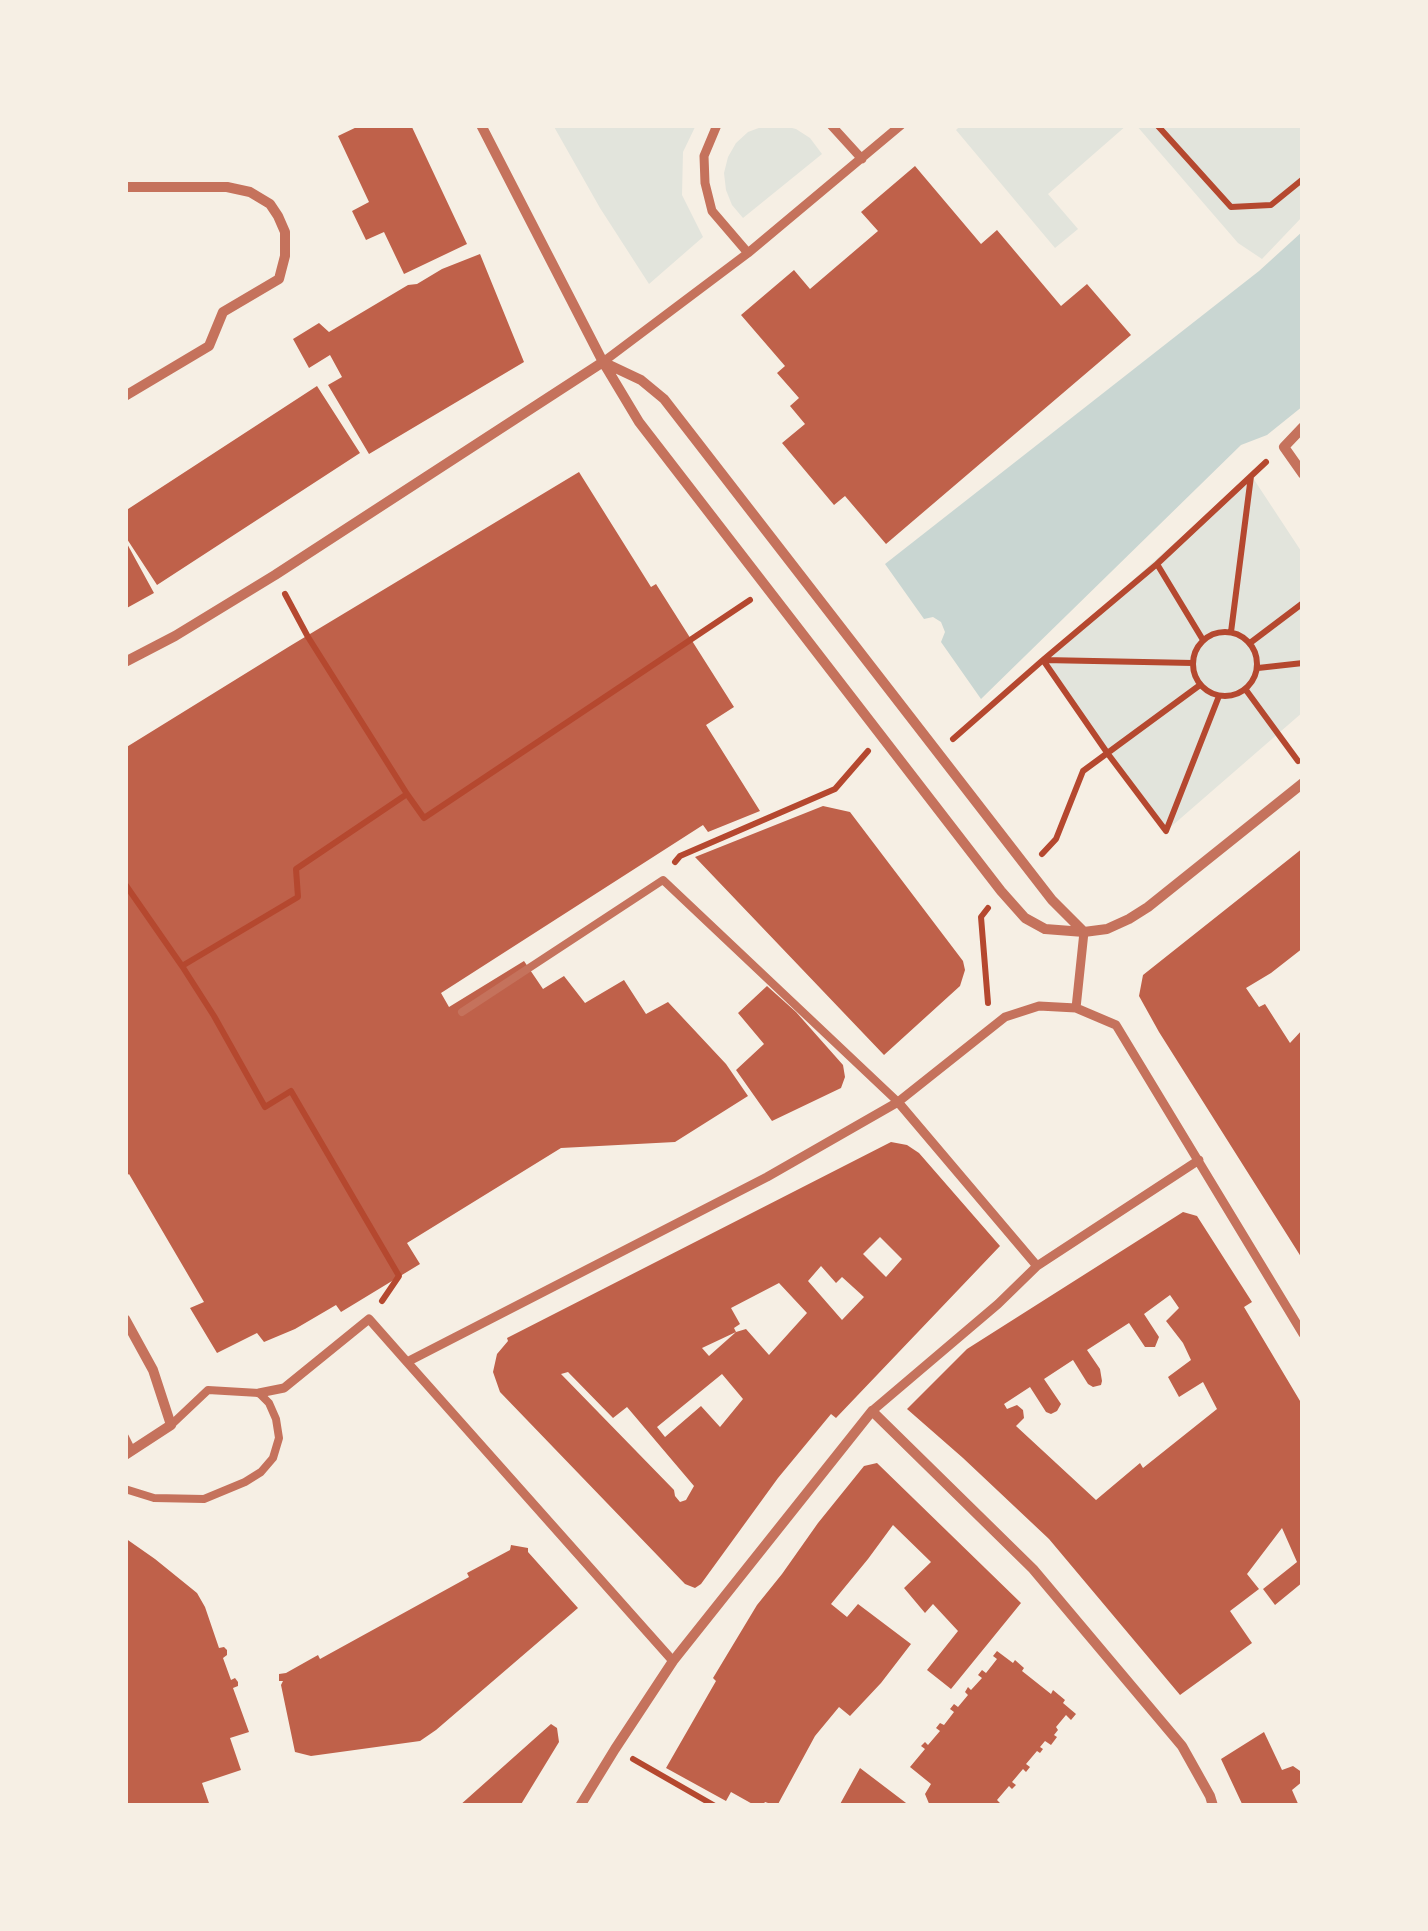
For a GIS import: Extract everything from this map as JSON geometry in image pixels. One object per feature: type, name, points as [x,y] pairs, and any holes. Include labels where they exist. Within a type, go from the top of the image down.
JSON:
[{"type":"street","points":[[481,125],[639,422],[1025,918],[1045,929],[1106,929],[1148,907],[1303,784]]},
{"type":"street","points":[[718,125],[704,156],[705,183],[712,211],[748,253]]},
{"type":"street","points":[[831,125],[862,159]]},
{"type":"street","points":[[125,662],[275,575],[604,362],[748,253],[901,125]]},
{"type":"street","points":[[125,188],[227,187],[250,192],[270,204],[278,216],[284,232],[285,256],[280,279],[223,312],[209,346],[125,396]]},
{"type":"street","points":[[604,362],[641,380],[664,399],[1028,870],[1084,932]]},
{"type":"street","points":[[1303,426],[1284,447],[1303,474]]},
{"type":"street","points":[[1076,1008],[1084,932]]},
{"type":"street","points":[[408,1362],[766,1177],[898,1102],[1005,1017],[1040,1006],[1076,1008],[1116,1025],[1303,1334]]},
{"type":"street","points":[[898,1102],[1036,1266]]},
{"type":"street","points":[[580,1806],[673,1661],[872,1410],[998,1304],[1036,1266],[1200,1160]]},
{"type":"street","points":[[259,1393],[284,1388],[369,1319],[673,1661]]},
{"type":"street","points":[[125,1320],[153,1370],[171,1425],[129,1453]]},
{"type":"street","points":[[872,1410],[1032,1569],[1182,1746],[1213,1806]]},
{"type":"lane","points":[[462,1012],[662,880],[898,1102]]},
{"type":"lane","points":[[125,1489],[154,1498],[204,1499],[261,1472],[273,1458],[279,1438],[269,1402],[259,1393],[208,1390],[171,1425]]},
{"type":"lane","points":[[125,1437],[129,1453]]},
{"type":"path","points":[[1157,125],[1231,206],[1271,205],[1303,179]]},
{"type":"path","points":[[938,753],[1157,564],[1251,475],[1231,632]]},
{"type":"path","points":[[1157,564],[1204,640]]},
{"type":"path","points":[[275,575],[308,637],[424,818],[768,588]]},
{"type":"path","points":[[1250,643],[1303,603]]},
{"type":"path","points":[[1231,632],[1250,643],[1258,668],[1246,690],[1219,696],[1200,685],[1193,671],[1194,654],[1212,634],[1231,632]]},
{"type":"path","points":[[1043,660],[1193,663]]},
{"type":"path","points":[[1043,660],[1166,831],[1219,696]]},
{"type":"path","points":[[1258,668],[1303,663]]},
{"type":"path","points":[[1028,870],[1056,839],[1083,771],[1200,685]]},
{"type":"path","points":[[1246,690],[1303,768]]},
{"type":"path","points":[[680,856],[835,789],[882,736]]},
{"type":"path","points":[[182,966],[298,898],[296,870],[408,794]]},
{"type":"path","points":[[125,884],[214,1016],[264,1106],[291,1091],[399,1276],[369,1319]]},
{"type":"path","points":[[990,1029],[981,916],[1001,891]]},
{"type":"path","points":[[615,1749],[714,1806]]},
{"type":"shaded area","points":[[553,125],[696,125],[683,152],[682,195],[703,237],[649,284]]},
{"type":"shaded area","points":[[780,125],[810,138],[822,154],[743,218],[726,190],[724,173],[728,157],[748,132]]},
{"type":"shaded area","points":[[961,125],[1127,125],[1048,194],[1078,229],[1055,248],[956,130]]},
{"type":"shaded area","points":[[1136,125],[1303,125],[1303,216],[1262,259],[1238,243]]},
{"type":"shaded area","points":[[1303,231],[1303,406],[1267,435],[1241,445],[981,699],[941,642],[945,632],[941,622],[933,617],[924,619],[885,564],[1259,271]]},
{"type":"shaded area","points":[[1251,475],[1303,554],[1303,712],[1166,831],[1043,660]]},
{"type":"building","points":[[361,125],[411,125],[467,244],[404,274],[384,232],[366,240],[352,211],[369,202],[338,136]]},
{"type":"building","points":[[915,166],[981,244],[997,230],[1061,306],[1087,284],[1131,335],[886,544],[845,496],[834,505],[782,443],[805,424],[790,406],[799,398],[777,373],[785,366],[741,315],[794,270],[810,289],[878,231],[861,212]]},
{"type":"building","points":[[480,254],[524,362],[369,454],[328,385],[342,377],[330,355],[309,368],[293,339],[319,323],[329,332],[408,285]]},
{"type":"building","points":[[317,386],[360,453],[157,585],[125,536],[125,511]]},
{"type":"building","points":[[579,472],[651,587],[656,584],[734,707],[706,725],[760,811],[708,832],[703,825],[441,993],[449,1007],[524,961],[543,989],[564,976],[585,1003],[624,980],[646,1014],[668,1002],[726,1064],[748,1096],[675,1142],[561,1148],[407,1243],[420,1264],[341,1312],[336,1305],[264,1342],[257,1333],[217,1353],[190,1308],[204,1302],[129,1174],[125,1177],[125,748]]},
{"type":"building","points":[[125,540],[154,593],[125,609]]},
{"type":"building","points":[[823,806],[850,812],[963,961],[965,970],[960,986],[884,1055],[695,857]]},
{"type":"building","points":[[1303,848],[1303,948],[1246,988],[1259,1007],[1265,1004],[1290,1043],[1303,1029],[1303,1260],[1139,996],[1143,975]]},
{"type":"building","points":[[767,986],[843,1065],[845,1077],[841,1088],[772,1121],[736,1070],[764,1044],[738,1013]]},
{"type":"building","points":[[891,1142],[907,1145],[919,1153],[1000,1246],[836,1418],[831,1414],[695,1588],[685,1584],[500,1392],[493,1372],[497,1354],[507,1338]],"holes":[[[880,1237],[902,1259],[886,1277],[863,1254]],[[821,1266],[836,1283],[842,1277],[864,1297],[842,1320],[808,1281]],[[779,1283],[807,1313],[769,1355],[746,1329],[736,1332],[734,1328],[740,1324],[731,1308]],[[736,1332],[709,1356],[702,1348]],[[568,1372],[613,1418],[627,1407],[694,1486],[686,1500],[680,1502],[674,1490],[561,1374]],[[722,1374],[743,1399],[720,1427],[701,1406],[665,1437],[657,1427]]]},
{"type":"building","points":[[1183,1212],[1197,1216],[1252,1302],[1244,1307],[1303,1406],[1303,1582],[1275,1605],[1263,1589],[1297,1562],[1282,1528],[1247,1574],[1259,1589],[1230,1611],[1252,1643],[1180,1695],[1049,1539],[907,1409],[967,1349]],"holes":[[[1170,1295],[1179,1308],[1166,1321],[1191,1360],[1168,1377],[1179,1397],[1203,1382],[1217,1409],[1143,1468],[1140,1463],[1096,1500],[1016,1426],[1024,1418],[1023,1410],[1017,1405],[1007,1409],[1004,1404],[1030,1387],[1046,1412],[1057,1411],[1061,1404],[1044,1379],[1073,1360],[1088,1384],[1101,1385],[1100,1369],[1087,1350],[1129,1323],[1145,1347],[1155,1347],[1159,1337],[1144,1314]]]},
{"type":"building","points":[[877,1463],[1021,1603],[951,1689],[927,1670],[958,1631],[933,1604],[925,1613],[904,1588],[931,1562],[893,1525],[831,1604],[847,1617],[858,1604],[911,1644],[850,1716],[839,1707],[815,1736],[777,1806],[765,1802],[756,1806],[731,1792],[726,1801],[666,1768],[757,1605],[864,1466]]},
{"type":"building","points":[[125,1538],[197,1593],[219,1648],[227,1650],[223,1658],[231,1680],[235,1678],[238,1682],[233,1688],[249,1732],[230,1738],[241,1770],[202,1783],[210,1806],[125,1806]]},
{"type":"building","points":[[511,1545],[528,1548],[578,1608],[420,1741],[311,1756],[295,1752],[279,1674],[318,1655],[320,1659],[469,1577],[467,1573],[510,1550]]},
{"type":"building","points":[[997,1651],[1013,1663],[1015,1660],[1024,1668],[1022,1671],[1051,1694],[1053,1690],[1076,1714],[1071,1720],[1066,1715],[1056,1727],[1057,1737],[1051,1745],[1045,1741],[1040,1753],[1037,1751],[1026,1764],[1030,1767],[1026,1772],[1023,1769],[1012,1782],[1016,1785],[1012,1789],[1009,1786],[997,1800],[999,1806],[930,1806],[925,1794],[931,1784],[910,1767],[925,1749],[921,1746],[925,1742],[928,1745],[940,1731],[936,1728],[940,1723],[944,1725],[954,1712],[950,1709],[954,1704],[958,1707],[968,1695],[968,1687],[971,1690],[982,1678],[978,1675],[982,1670],[986,1673],[997,1659],[993,1656]]},
{"type":"building","points":[[551,1724],[557,1728],[559,1742],[520,1806],[459,1806]]},
{"type":"building","points":[[1264,1732],[1282,1770],[1293,1766],[1303,1773],[1303,1781],[1292,1790],[1299,1806],[1243,1806],[1221,1759]]},
{"type":"building","points":[[860,1768],[910,1806],[839,1806]]}]
